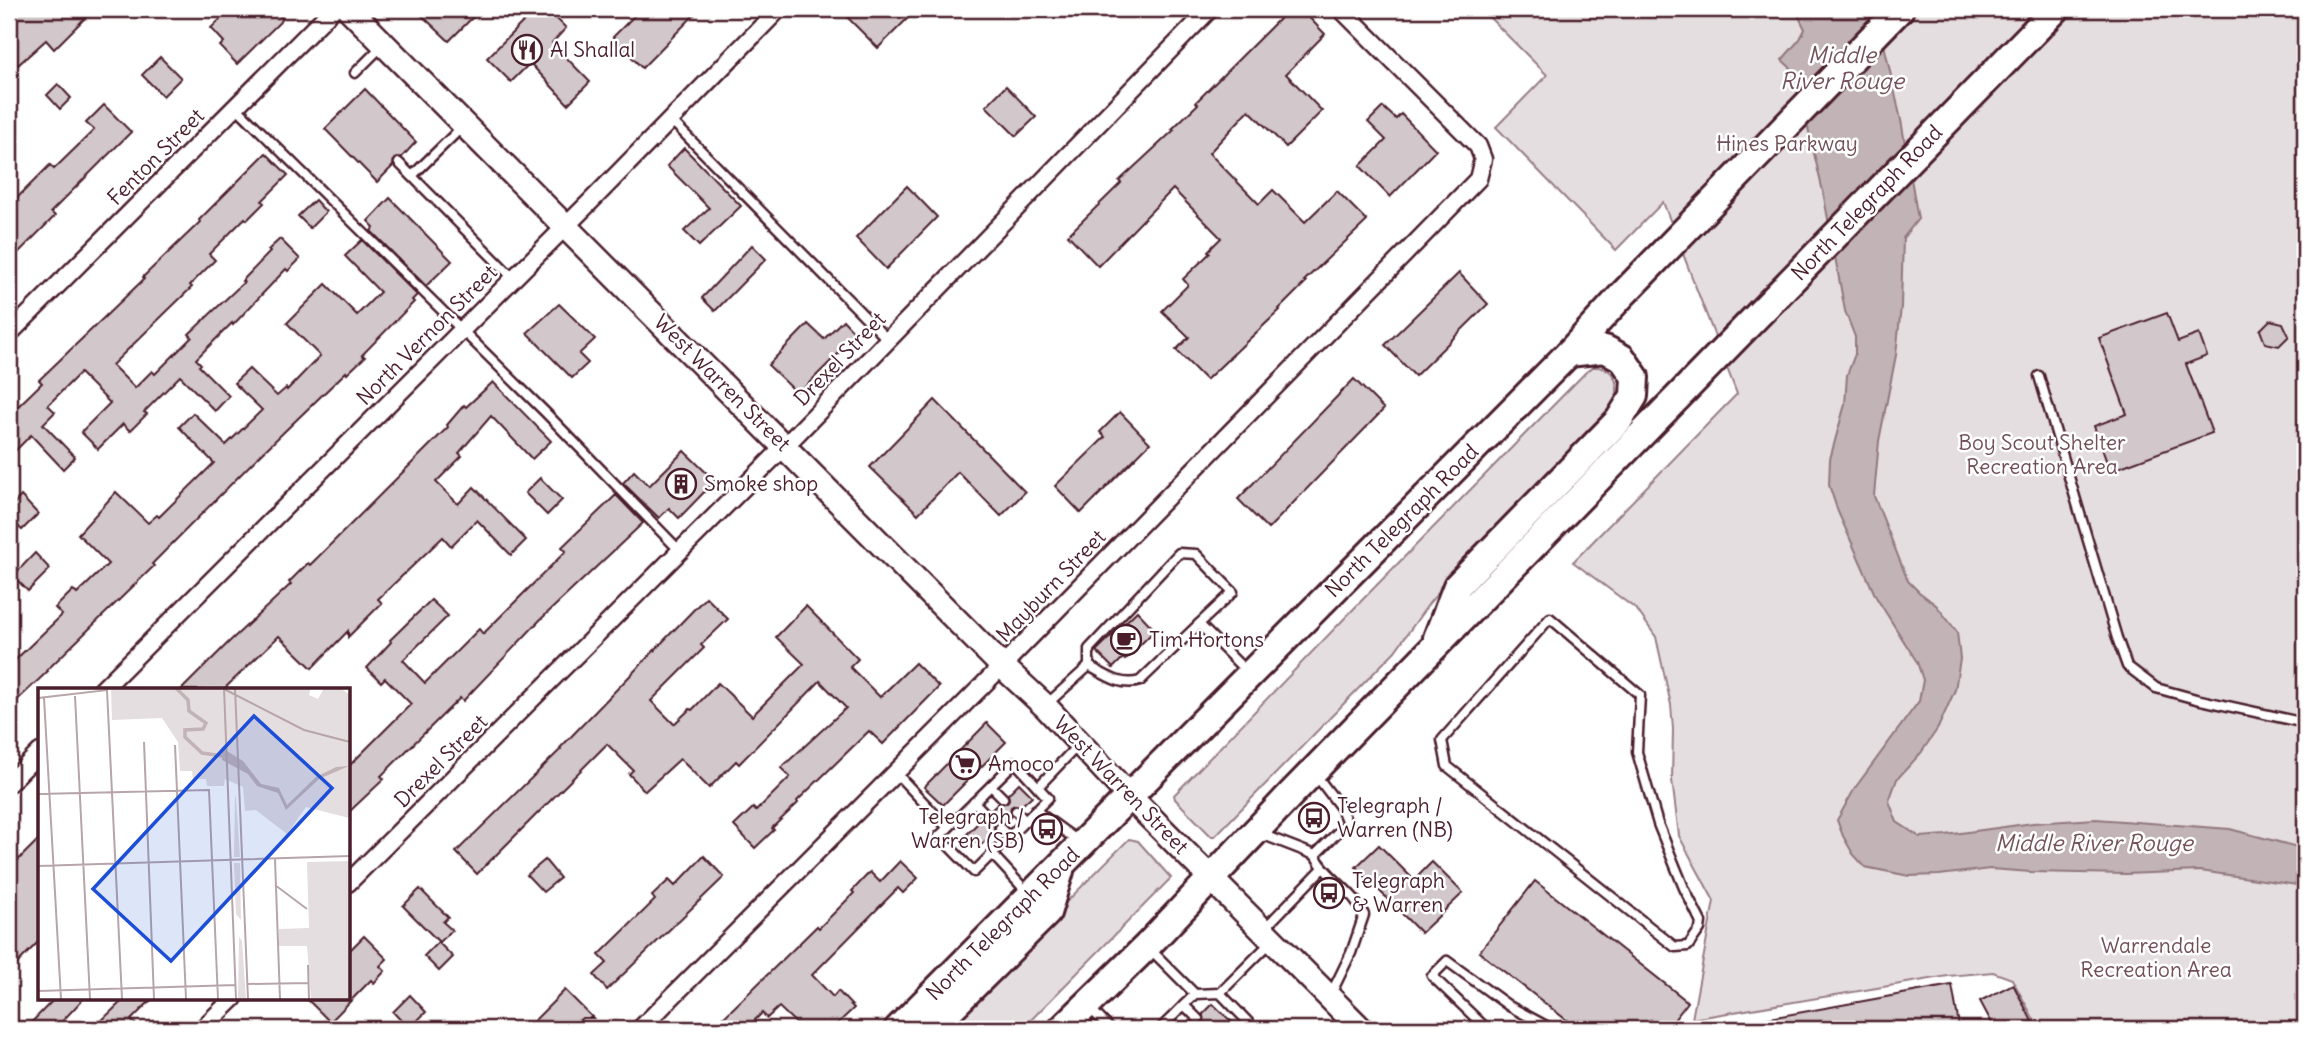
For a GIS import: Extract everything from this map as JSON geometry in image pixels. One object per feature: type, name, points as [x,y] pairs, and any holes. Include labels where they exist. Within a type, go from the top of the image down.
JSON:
[{"type":"main road","name":"West Warren Street","points":[[349,9],[1002,666],[1045,706],[1129,796],[1359,1029]]},
{"type":"main road","name":"North Telegraph Road","points":[[1062,1029],[1147,946],[1313,771],[2056,9]]},
{"type":"main road","name":"North Telegraph Road","points":[[898,1029],[1569,353],[1893,17]]},
{"type":"main road","points":[[1432,650],[1457,586],[1619,420],[1634,396],[1635,377],[1622,358],[1605,349],[1569,353]]},
{"type":"main road","points":[[930,1029],[1047,913],[1062,866]]},
{"type":"street","name":"Fenton Street","points":[[9,334],[333,9]]},
{"type":"street","name":"North Vernon Street","points":[[104,688],[779,9]]},
{"type":"street","name":"Drexel Street","points":[[350,881],[785,446],[1210,9]]},
{"type":"street","name":"Mayburn Street","points":[[640,1029],[1002,666],[1478,179],[1483,159],[1478,146],[1341,9]]},
{"type":"street","points":[[9,783],[38,754]]},
{"type":"street","points":[[202,1029],[232,1000]]},
{"type":"lane","points":[[355,73],[384,44]]},
{"type":"lane","points":[[236,107],[545,412],[680,551]]},
{"type":"lane","points":[[671,120],[888,340]]},
{"type":"lane","points":[[412,176],[464,125]]},
{"type":"lane","points":[[399,163],[513,278]]},
{"type":"lane","points":[[2039,376],[2127,666],[2156,688],[2305,723]]},
{"type":"lane","points":[[1179,553],[1196,554],[1233,592],[1140,681],[1129,684],[1089,666],[1088,649],[1179,553]]},
{"type":"lane","points":[[1550,618],[1640,695],[1637,752],[1658,824],[1701,922],[1700,929],[1688,946],[1675,947],[1447,766],[1442,740],[1550,618]]},
{"type":"lane","points":[[1199,624],[1250,675]]},
{"type":"lane","points":[[1045,706],[1089,666]]},
{"type":"lane","points":[[1038,788],[1079,744]]},
{"type":"lane","points":[[1015,762],[1048,797],[974,872],[939,836],[991,786],[1015,762]]},
{"type":"lane","points":[[1313,771],[1340,808],[1347,823],[1315,855]]},
{"type":"lane","points":[[896,773],[948,828]]},
{"type":"lane","points":[[991,786],[1003,798]]},
{"type":"lane","points":[[974,802],[987,815]]},
{"type":"lane","points":[[1035,810],[1082,844]]},
{"type":"lane","points":[[1016,811],[1025,821]]},
{"type":"lane","points":[[1000,828],[1009,837]]},
{"type":"lane","points":[[1255,832],[1315,855],[1322,869],[1360,904],[1364,915],[1351,953],[1330,998]]},
{"type":"lane","points":[[992,853],[1031,897]]},
{"type":"lane","points":[[1220,993],[1322,869]]},
{"type":"lane","points":[[1147,946],[1195,993],[1220,993],[1255,1029]]},
{"type":"lane","points":[[1487,1029],[1432,976],[1447,961],[1509,1006],[1552,1029]]},
{"type":"lane","points":[[1160,1029],[1195,993]]},
{"type":"lane","points":[[1087,1005],[1110,1029]]},
{"type":"lane","points":[[1184,1005],[1198,1019]]},
{"type":"lane","points":[[1167,1022],[1175,1029]]},
{"type":"green space","name":"Boy Scout Shelter Recreation Area","points":[[1481,9],[2305,9],[2305,1029],[2039,1029],[2012,979],[1993,972],[1948,976],[1692,1019],[1714,901],[1679,836],[1672,780],[1671,705],[1656,637],[1637,610],[1573,562],[1737,394],[1663,202],[1616,250],[1496,127],[1547,75]]},
{"type":"green space","points":[[1593,367],[1608,370],[1616,381],[1617,396],[1613,411],[1461,567],[1430,602],[1395,651],[1215,836],[1211,836],[1174,795]]},
{"type":"green space","points":[[1129,839],[1138,841],[1171,878],[1022,1029],[940,1029]]},
{"type":"water","name":"Middle River Rouge","points":[[1876,9],[1901,120],[1918,219],[1903,238],[1901,307],[1896,355],[1879,441],[1874,496],[1908,581],[1936,605],[1957,632],[1960,659],[1955,690],[1938,728],[1921,753],[1897,779],[1889,801],[1897,822],[1920,837],[2033,823],[2096,819],[2230,829],[2305,849],[2305,889],[2297,885],[2200,871],[2126,874],[1990,869],[1909,876],[1865,867],[1853,854],[1837,820],[1855,788],[1919,701],[1923,680],[1917,662],[1876,597],[1838,512],[1829,485],[1830,459],[1845,404],[1847,375],[1855,354],[1855,337],[1845,311],[1823,192],[1795,72],[1782,60],[1805,29],[1796,11]]},
{"type":"building","points":[[9,9],[94,9],[54,49],[46,40],[18,65],[9,55]]},
{"type":"building","points":[[231,9],[274,9],[283,19],[237,64],[220,46],[224,42],[211,28]]},
{"type":"building","points":[[415,9],[481,9],[449,41]]},
{"type":"building","name":"Al Shallal","points":[[536,9],[547,9],[566,28],[552,43],[590,82],[568,104],[530,63],[511,82],[487,58]]},
{"type":"building","points":[[641,9],[700,9],[642,68],[613,37]]},
{"type":"building","points":[[857,9],[917,9],[878,48],[848,18]]},
{"type":"building","points":[[1289,9],[1301,9],[1325,34],[1286,74],[1322,111],[1286,147],[1249,110],[1209,153],[1259,204],[1273,190],[1305,222],[1337,191],[1367,221],[1304,281],[1306,282],[1280,310],[1206,380],[1176,350],[1189,337],[1162,311],[1188,285],[1183,279],[1210,253],[1208,251],[1221,238],[1173,189],[1098,266],[1068,235],[1121,183],[1119,181],[1174,130],[1172,129],[1198,104],[1196,102]]},
{"type":"building","points":[[160,57],[181,78],[163,96],[142,75]]},
{"type":"building","points":[[58,84],[71,98],[60,109],[47,95]]},
{"type":"building","points":[[1006,86],[1036,117],[1016,136],[986,106]]},
{"type":"building","points":[[365,89],[416,142],[402,157],[394,159],[393,166],[377,182],[325,129]]},
{"type":"building","points":[[104,105],[131,132],[51,212],[55,216],[9,262],[9,206],[50,165],[54,169],[94,130],[86,123]]},
{"type":"building","points":[[1383,107],[1396,119],[1401,114],[1436,150],[1390,197],[1360,166],[1386,140],[1368,122]]},
{"type":"building","points":[[684,148],[741,206],[699,246],[684,231],[709,208],[667,166]]},
{"type":"building","points":[[266,153],[288,175],[247,220],[245,218],[209,254],[215,260],[190,285],[192,287],[112,365],[135,388],[152,371],[155,374],[192,337],[189,334],[244,282],[242,281],[280,239],[300,259],[288,271],[286,269],[233,325],[232,323],[196,359],[201,364],[199,366],[229,396],[215,411],[180,376],[144,412],[147,414],[130,431],[123,424],[98,449],[81,432],[110,403],[80,373],[48,405],[55,412],[43,424],[75,457],[63,469],[31,435],[9,457],[9,415],[42,383],[39,380],[144,279],[143,277]]},
{"type":"building","points":[[907,186],[937,217],[886,269],[856,238]]},
{"type":"building","points":[[390,198],[452,261],[426,286],[371,231],[374,227],[368,221]]},
{"type":"building","points":[[315,200],[326,212],[310,228],[298,216]]},
{"type":"building","points":[[362,240],[417,295],[412,300],[414,302],[362,355],[365,357],[256,459],[152,564],[154,566],[9,708],[9,666],[62,615],[55,608],[73,590],[77,594],[108,564],[78,534],[116,492],[148,523],[157,515],[159,517],[214,463],[179,427],[193,413],[226,445],[262,410],[234,383],[249,369],[277,396],[286,388],[287,390],[320,356],[287,323],[326,284],[357,315],[380,292],[345,256]]},
{"type":"building","points":[[752,245],[766,259],[715,311],[702,298]]},
{"type":"building","points":[[1459,273],[1488,304],[1415,376],[1385,345]]},
{"type":"building","points":[[559,304],[595,339],[579,354],[588,363],[572,378],[527,333]]},
{"type":"building","points":[[2167,313],[2178,342],[2199,334],[2207,356],[2186,364],[2212,433],[2110,471],[2094,426],[2127,414],[2099,338]]},
{"type":"building","points":[[843,320],[857,335],[802,390],[795,391],[768,365],[808,324],[824,339]]},
{"type":"building","points":[[2270,320],[2283,323],[2289,336],[2279,346],[2265,343],[2260,330]]},
{"type":"building","points":[[1354,379],[1384,409],[1268,529],[1238,499]]},
{"type":"building","points":[[493,382],[551,441],[532,459],[491,416],[459,453],[462,456],[436,482],[458,504],[474,487],[526,540],[511,555],[477,520],[451,546],[443,537],[378,599],[382,603],[348,637],[348,631],[312,668],[279,636],[225,688],[183,688],[448,427],[464,405],[466,407]]},
{"type":"building","points":[[935,400],[1025,492],[1001,516],[958,472],[918,514],[870,467]]},
{"type":"building","points":[[1120,412],[1150,443],[1081,513],[1055,486],[1105,437],[1100,432]]},
{"type":"building","name":"Smoke shop","points":[[684,451],[715,481],[679,518],[669,508],[659,518],[623,483],[634,471],[649,486]]},
{"type":"building","points":[[540,478],[562,500],[547,515],[525,493]]},
{"type":"building","points":[[616,495],[643,523],[540,620],[463,701],[460,698],[381,776],[384,779],[350,811],[350,765],[411,704],[385,678],[381,682],[367,668],[390,640],[431,600],[448,616],[403,660],[425,683],[479,629],[483,634],[566,551],[562,547]]},
{"type":"building","points":[[21,496],[38,514],[22,530],[9,518],[9,509]]},
{"type":"building","points":[[35,553],[50,569],[28,591],[13,576]]},
{"type":"building","points":[[706,597],[728,619],[701,645],[704,648],[651,701],[674,724],[718,683],[752,716],[804,664],[776,637],[806,606],[858,659],[850,667],[880,697],[915,663],[939,687],[883,744],[869,731],[797,801],[772,828],[774,830],[755,848],[734,826],[753,808],[756,811],[790,777],[781,768],[846,708],[820,681],[739,764],[736,761],[709,788],[680,759],[645,791],[629,774],[633,770],[607,744],[477,874],[456,852],[561,749]]},
{"type":"building","name":"Tim Hortons","points":[[1137,611],[1155,630],[1125,660],[1123,658],[1113,668],[1096,651]]},
{"type":"building","name":"Amoco","points":[[987,723],[1006,742],[943,805],[924,787]]},
{"type":"building","points":[[1019,783],[1032,796],[1021,806],[1011,807],[1011,816],[1004,823],[996,823],[995,832],[980,846],[967,834],[982,819],[992,819],[991,810],[999,803],[1007,803],[1008,794]]},
{"type":"building","points":[[38,840],[38,942],[9,972],[9,869]]},
{"type":"building","points":[[1379,845],[1414,880],[1432,862],[1463,893],[1421,933],[1356,867]]},
{"type":"building","points":[[704,856],[724,877],[607,990],[594,975],[607,963],[599,955],[655,900],[652,896],[669,880],[675,886]]},
{"type":"building","points":[[545,860],[560,878],[543,892],[527,875]]},
{"type":"building","points":[[900,861],[918,878],[903,893],[898,888],[812,975],[833,997],[838,991],[854,1008],[832,1029],[802,1029],[779,1007],[767,1018],[762,1013],[746,1029],[712,1029],[817,926],[819,928],[854,893],[852,891],[870,872],[880,882]]},
{"type":"building","points":[[1535,881],[1688,1002],[1667,1029],[1662,1029],[1650,1020],[1643,1029],[1578,1029],[1479,952]]},
{"type":"building","points":[[420,889],[448,917],[443,922],[452,930],[439,942],[403,906]]},
{"type":"building","points":[[364,936],[387,959],[380,966],[385,971],[374,983],[371,980],[330,1022],[308,1000],[350,1000],[350,950]]},
{"type":"building","points":[[438,942],[453,957],[439,971],[424,956]]},
{"type":"building","points":[[2013,984],[2036,1029],[1995,1029],[1980,1001]]},
{"type":"building","points":[[1952,985],[1959,1025],[1936,1029],[1754,1029],[1753,1021]]},
{"type":"building","points":[[565,990],[593,1018],[582,1018],[571,1029],[526,1029]]},
{"type":"building","points":[[410,995],[426,1012],[409,1029],[393,1012]]},
{"type":"building","points":[[53,1000],[82,1000],[55,1029],[25,1029]]},
{"type":"building","points":[[123,1000],[151,1000],[131,1020],[141,1029],[93,1029]]},
{"type":"building","points":[[1213,1004],[1239,1029],[1188,1029],[1193,1024],[1203,1023],[1203,1014]]},
{"type":"place","name":"Al Shallal","points":[[527,50]]},
{"type":"place","name":"Smoke shop","points":[[681,484]]},
{"type":"place","name":"Tim Hortons","points":[[1126,640]]},
{"type":"place","name":"Amoco","points":[[965,764]]},
{"type":"place","name":"Telegraph / Warren (NB)","points":[[1314,818]]},
{"type":"place","name":"Telegraph / Warren (SB)","points":[[1047,829]]},
{"type":"place","name":"Telegraph & Warren","points":[[1329,893]]},
{"type":"park label","name":"Hines Parkway","points":[[1787,144]]},
{"type":"park label","name":"Warrendale Recreation Area","points":[[2156,958]]}]
